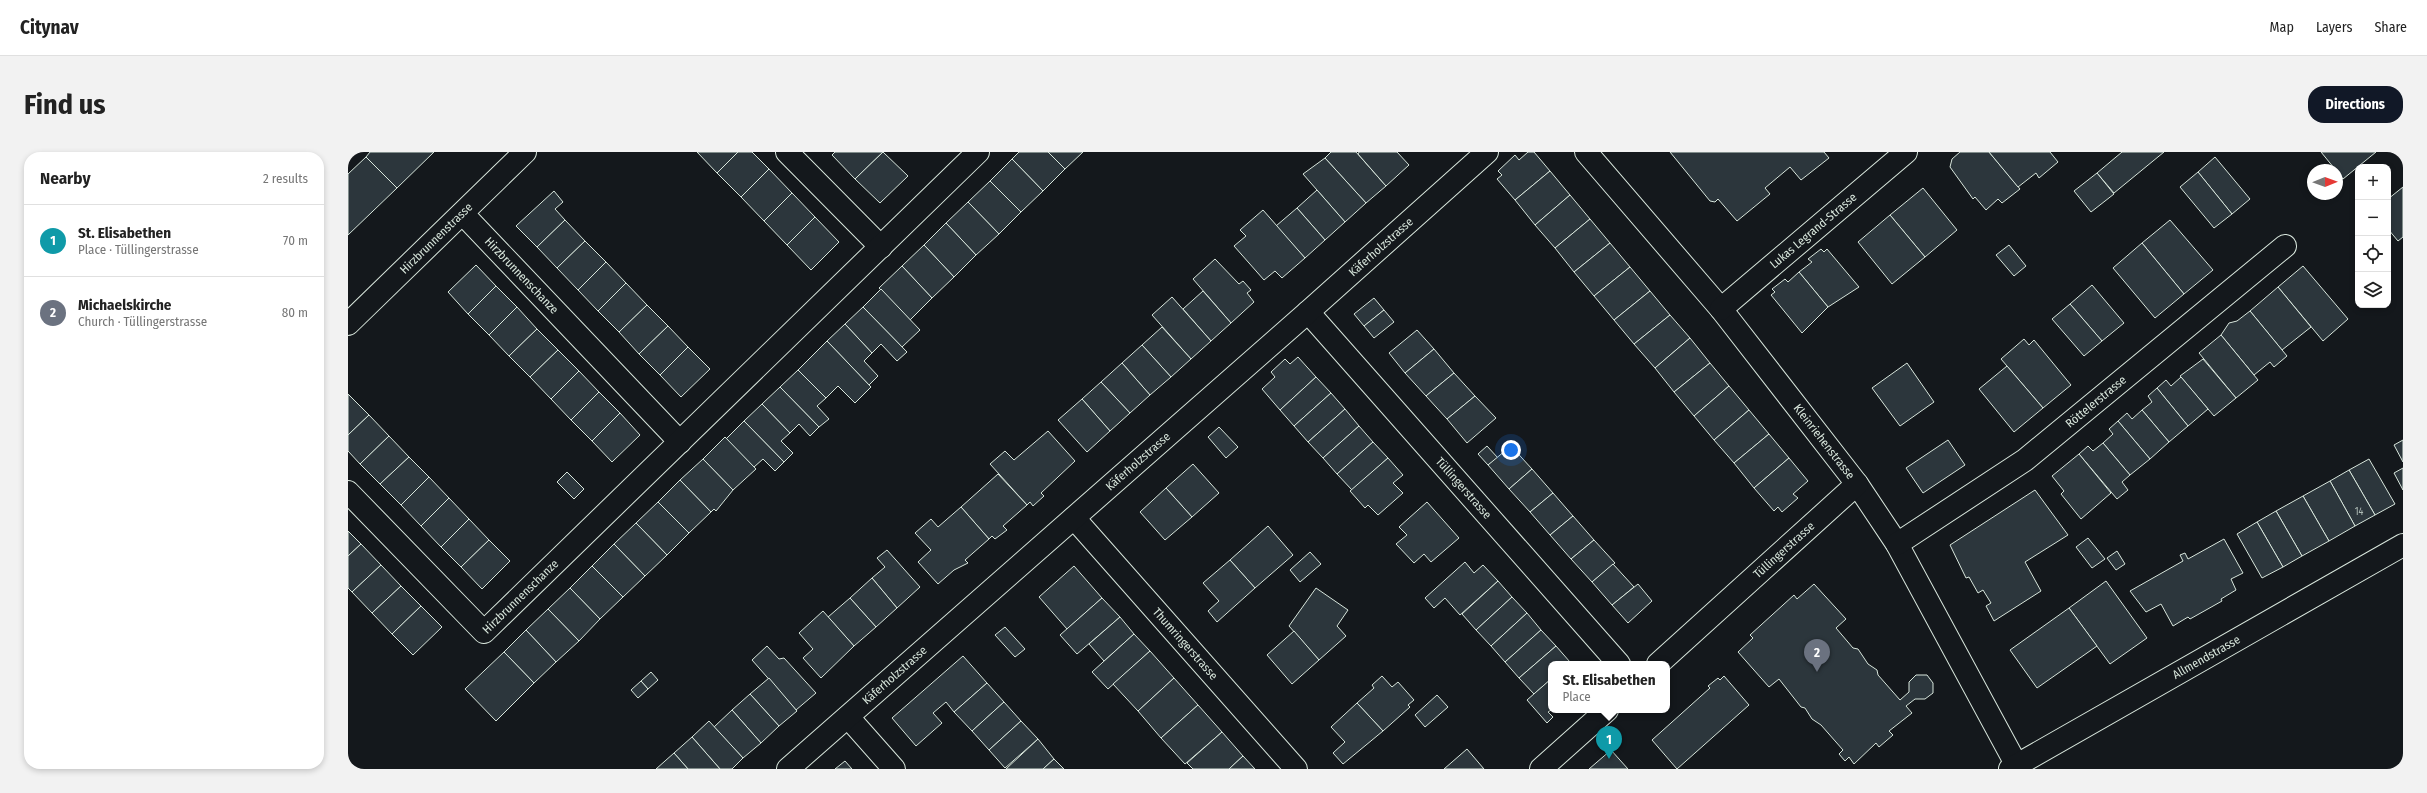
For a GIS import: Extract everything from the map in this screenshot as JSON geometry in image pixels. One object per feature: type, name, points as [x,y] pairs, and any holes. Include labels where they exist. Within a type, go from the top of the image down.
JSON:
[{"type":"street","name":"Hirzbrunnenstrasse","points":[[348,324],[463,214],[524,152]]},
{"type":"street","points":[[787,152],[881,247]]},
{"type":"street","name":"Hirzbrunnenschanze","points":[[348,492],[484,632],[978,152]]},
{"type":"street","name":"Käferholzstrasse","points":[[788,769],[1308,312],[1487,152]]},
{"type":"street","name":"Kleinriehenstrasse","points":[[1586,152],[1721,309],[1857,484],[1897,544],[2013,766]]},
{"type":"street","name":"Lukas Legrand-Strasse","points":[[1721,309],[1906,152]]},
{"type":"street","name":"Hirzbrunnenschanze","points":[[463,214],[680,442]]},
{"type":"street","name":"Röttelerstrasse","points":[[1897,544],[2025,460],[2285,246]]},
{"type":"street","name":"Tüllingerstrasse","points":[[1308,312],[1616,661]]},
{"type":"street","name":"Tüllingerstrasse","points":[[1661,661],[1857,484]]},
{"type":"street","name":"Thumringerstrasse","points":[[1074,518],[1296,769]]},
{"type":"street","name":"Allmendstrasse","points":[[2013,766],[2403,545]]},
{"type":"street","points":[[1541,769],[1604,713]]},
{"type":"street","points":[[848,717],[894,769]]},
{"type":"building","points":[[370,152],[434,152],[397,188],[366,157]]},
{"type":"building","points":[[697,152],[738,152],[717,173]]},
{"type":"building","points":[[738,152],[752,152],[769,169],[741,197],[717,173]]},
{"type":"building","points":[[835,152],[883,152],[855,179],[832,155]]},
{"type":"building","points":[[883,152],[908,176],[880,203],[855,179]]},
{"type":"building","points":[[1019,152],[1048,152],[1065,169],[1043,191],[1012,159]]},
{"type":"building","points":[[1048,152],[1083,152],[1065,169]]},
{"type":"building","points":[[1331,152],[1356,152],[1386,186],[1366,203],[1325,158]]},
{"type":"building","points":[[1359,152],[1397,152],[1409,165],[1386,186],[1358,154]]},
{"type":"building","points":[[1528,152],[1534,152],[1550,171],[1515,200],[1497,179],[1502,175],[1498,171],[1515,155],[1519,160]]},
{"type":"building","points":[[1670,152],[1824,152],[1829,158],[1801,180],[1790,167],[1765,188],[1770,194],[1737,221],[1718,199],[1715,202],[1710,201]]},
{"type":"building","points":[[1960,152],[1989,152],[2020,189],[2002,203],[1998,199],[1986,210],[1975,197],[1973,199],[1950,167],[1952,159]]},
{"type":"building","points":[[1989,152],[2050,152],[2058,162],[2039,178],[2036,173],[2018,187]]},
{"type":"building","points":[[2122,152],[2164,152],[2114,193],[2097,173]]},
{"type":"building","points":[[2321,152],[2376,152],[2361,164],[2355,164],[2355,169],[2343,179],[2343,164],[2331,164]]},
{"type":"building","points":[[366,157],[397,188],[348,235],[348,174]]},
{"type":"building","points":[[2215,157],[2250,199],[2232,214],[2198,172]]},
{"type":"building","points":[[1325,158],[1366,203],[1345,222],[1303,174]]},
{"type":"building","points":[[1012,159],[1043,191],[1021,212],[990,181]]},
{"type":"building","points":[[769,169],[792,193],[764,221],[741,197]]},
{"type":"building","points":[[1550,171],[1570,195],[1535,225],[1515,200]]},
{"type":"building","points":[[2198,172],[2232,214],[2214,228],[2180,187]]},
{"type":"building","points":[[2097,173],[2114,194],[2091,212],[2074,191]]},
{"type":"building","points":[[990,181],[1021,212],[999,234],[968,202]]},
{"type":"building","points":[[2403,187],[2403,237],[2398,241],[2391,233],[2391,197]]},
{"type":"building","points":[[1923,188],[1957,230],[1925,257],[1890,215]]},
{"type":"building","points":[[1317,190],[1345,222],[1325,240],[1297,208]]},
{"type":"building","points":[[554,191],[563,202],[555,209],[565,220],[537,247],[516,226]]},
{"type":"building","points":[[792,193],[815,217],[787,245],[764,221]]},
{"type":"building","points":[[1570,195],[1590,219],[1555,248],[1535,225]]},
{"type":"building","points":[[968,202],[999,234],[976,255],[946,223]]},
{"type":"building","points":[[1297,208],[1325,240],[1305,258],[1276,226]]},
{"type":"building","points":[[1263,210],[1305,258],[1282,278],[1275,271],[1264,280],[1234,246],[1246,236],[1240,230]]},
{"type":"building","points":[[1890,215],[1925,257],[1892,284],[1858,242]]},
{"type":"building","points":[[815,217],[839,242],[811,270],[787,245]]},
{"type":"building","points":[[1590,219],[1610,243],[1574,272],[1555,248]]},
{"type":"building","points":[[565,220],[585,241],[557,268],[537,247]]},
{"type":"building","points":[[2170,220],[2213,270],[2184,294],[2142,243]]},
{"type":"building","points":[[946,223],[976,255],[954,277],[924,245]]},
{"type":"building","points":[[585,241],[606,262],[578,290],[557,268]]},
{"type":"building","points":[[1610,243],[1630,267],[1594,296],[1574,272]]},
{"type":"building","points":[[2142,243],[2184,294],[2155,318],[2113,268]]},
{"type":"building","points":[[924,245],[954,277],[932,298],[902,266]]},
{"type":"building","points":[[2009,245],[2026,266],[2014,276],[1996,255]]},
{"type":"building","points":[[1821,249],[1824,252],[1827,249],[1859,287],[1828,307],[1799,272],[1812,262],[1808,259]]},
{"type":"building","points":[[1215,259],[1239,284],[1243,281],[1251,290],[1247,293],[1254,302],[1231,323],[1193,279]]},
{"type":"building","points":[[606,262],[626,283],[598,311],[578,290]]},
{"type":"building","points":[[476,265],[496,286],[468,314],[448,292]]},
{"type":"building","points":[[902,266],[932,298],[910,320],[879,288]]},
{"type":"building","points":[[2303,266],[2348,319],[2323,341],[2278,287]]},
{"type":"building","points":[[1630,267],[1650,291],[1614,320],[1594,296]]},
{"type":"building","points":[[1799,272],[1828,307],[1802,333],[1771,295],[1775,292],[1772,289],[1785,279],[1788,282]]},
{"type":"building","points":[[626,283],[647,305],[619,332],[598,311]]},
{"type":"building","points":[[2092,285],[2124,323],[2102,341],[2070,304]]},
{"type":"building","points":[[496,286],[517,307],[489,335],[468,314]]},
{"type":"building","points":[[2278,287],[2311,327],[2282,350],[2250,311]]},
{"type":"building","points":[[881,289],[920,330],[902,347],[863,307]]},
{"type":"building","points":[[1203,291],[1231,323],[1211,341],[1183,309]]},
{"type":"building","points":[[1650,291],[1670,315],[1634,344],[1614,320]]},
{"type":"building","points":[[1172,297],[1211,341],[1191,359],[1152,315]]},
{"type":"building","points":[[1374,298],[1384,310],[1364,326],[1354,314]]},
{"type":"building","points":[[2070,304],[2102,341],[2084,356],[2052,319]]},
{"type":"building","points":[[647,305],[668,326],[639,354],[619,332]]},
{"type":"building","points":[[517,307],[537,329],[509,356],[489,335]]},
{"type":"building","points":[[863,307],[907,352],[897,361],[881,344],[872,353],[845,324]]},
{"type":"building","points":[[1384,310],[1394,322],[1374,338],[1364,326]]},
{"type":"building","points":[[2250,311],[2287,356],[2274,367],[2270,362],[2254,375],[2221,335],[2229,323],[2237,321]]},
{"type":"building","points":[[1670,315],[1690,338],[1655,368],[1634,344]]},
{"type":"building","points":[[845,324],[872,353],[864,361],[878,376],[869,385],[827,341]]},
{"type":"building","points":[[668,326],[688,347],[660,375],[639,354]]},
{"type":"building","points":[[1162,327],[1191,359],[1171,377],[1142,345]]},
{"type":"building","points":[[537,329],[558,350],[530,377],[509,356]]},
{"type":"building","points":[[1417,330],[1434,349],[1405,373],[1389,353]]},
{"type":"building","points":[[2221,335],[2258,380],[2236,398],[2199,353]]},
{"type":"building","points":[[1690,338],[1710,363],[1674,392],[1655,368]]},
{"type":"building","points":[[2024,339],[2029,345],[2034,340],[2071,385],[2043,408],[2001,359]]},
{"type":"building","points":[[827,341],[871,387],[855,403],[838,386],[826,398],[798,370]]},
{"type":"building","points":[[1142,345],[1171,377],[1150,395],[1122,363]]},
{"type":"building","points":[[688,347],[710,369],[681,397],[660,375]]},
{"type":"building","points":[[1434,349],[1454,373],[1426,396],[1405,373]]},
{"type":"building","points":[[558,350],[579,371],[551,399],[530,377]]},
{"type":"building","points":[[1298,357],[1316,377],[1280,410],[1262,389],[1275,377],[1271,372],[1285,359],[1290,364]]},
{"type":"building","points":[[2203,359],[2236,398],[2214,416],[2180,376]]},
{"type":"building","points":[[1122,363],[1150,395],[1130,413],[1101,382]]},
{"type":"building","points":[[1710,363],[1729,386],[1694,416],[1674,392]]},
{"type":"building","points":[[1907,363],[1934,402],[1900,426],[1872,388]]},
{"type":"building","points":[[2007,366],[2043,408],[2014,432],[1979,389]]},
{"type":"building","points":[[798,370],[826,398],[817,406],[829,419],[819,427],[780,387]]},
{"type":"building","points":[[579,371],[599,392],[571,420],[551,399]]},
{"type":"building","points":[[1454,373],[1475,396],[1447,419],[1426,396]]},
{"type":"building","points":[[1316,377],[1331,393],[1294,426],[1280,410]]},
{"type":"building","points":[[2181,377],[2208,409],[2188,426],[2157,388],[2166,380],[2171,386]]},
{"type":"building","points":[[1101,382],[1130,413],[1110,431],[1082,399]]},
{"type":"building","points":[[1729,386],[1749,410],[1714,440],[1694,416]]},
{"type":"building","points":[[780,387],[819,427],[810,436],[799,424],[790,433],[762,404]]},
{"type":"building","points":[[2157,388],[2188,426],[2169,442],[2142,410],[2152,402],[2148,396]]},
{"type":"building","points":[[599,392],[620,413],[592,441],[571,420]]},
{"type":"building","points":[[1331,393],[1345,409],[1308,442],[1294,426]]},
{"type":"building","points":[[348,394],[369,415],[348,435]]},
{"type":"building","points":[[1475,396],[1496,418],[1467,443],[1447,419]]},
{"type":"building","points":[[1082,399],[1110,431],[1087,452],[1058,420]]},
{"type":"building","points":[[762,404],[790,433],[781,441],[793,453],[784,462],[744,421]]},
{"type":"building","points":[[1345,409],[1359,426],[1323,458],[1308,442]]},
{"type":"building","points":[[1749,410],[1769,434],[1734,463],[1714,440]]},
{"type":"building","points":[[2142,410],[2169,442],[2150,459],[2118,421],[2127,413],[2132,419]]},
{"type":"building","points":[[620,413],[640,435],[612,462],[592,441]]},
{"type":"building","points":[[369,415],[389,436],[360,464],[348,451],[348,435]]},
{"type":"building","points":[[744,421],[784,462],[775,471],[763,459],[754,467],[726,439]]},
{"type":"building","points":[[2118,421],[2150,459],[2130,475],[2103,443],[2113,434],[2109,429]]},
{"type":"building","points":[[1359,426],[1373,442],[1337,474],[1323,458]]},
{"type":"building","points":[[1219,427],[1238,447],[1226,458],[1208,437]]},
{"type":"building","points":[[1048,431],[1075,461],[1041,493],[1044,496],[1033,506],[1030,502],[1027,505],[990,464],[1005,451],[1014,460]]},
{"type":"building","points":[[1769,434],[1789,458],[1754,488],[1734,463]]},
{"type":"building","points":[[389,436],[409,457],[380,484],[360,464]]},
{"type":"building","points":[[725,437],[756,469],[733,490],[703,459]]},
{"type":"building","points":[[1948,440],[1965,465],[1923,493],[1906,468]]},
{"type":"building","points":[[2403,440],[2403,462],[2394,445]]},
{"type":"building","points":[[1373,442],[1388,458],[1352,490],[1337,474]]},
{"type":"building","points":[[2103,443],[2130,475],[2122,482],[2128,490],[2117,499],[2079,454],[2088,446],[2093,451]]},
{"type":"building","points":[[1487,446],[1498,458],[1488,465],[1478,454]]},
{"type":"building","points":[[1511,446],[1532,469],[1509,489],[1488,465]]},
{"type":"building","points":[[2079,454],[2111,493],[2081,519],[2061,494],[2064,491],[2052,476]]},
{"type":"building","points":[[409,457],[429,477],[401,505],[380,484]]},
{"type":"building","points":[[1388,458],[1403,475],[1393,483],[1403,493],[1378,515],[1368,505],[1365,508],[1350,491]]},
{"type":"building","points":[[1789,458],[1808,481],[1793,494],[1798,498],[1782,512],[1778,507],[1774,511],[1754,488]]},
{"type":"building","points":[[703,459],[733,490],[716,511],[714,509],[711,512],[680,480]]},
{"type":"building","points":[[2369,459],[2395,504],[2375,515],[2349,470]]},
{"type":"building","points":[[1193,464],[1219,493],[1192,517],[1166,488]]},
{"type":"building","points":[[2403,468],[2403,490],[2394,473]]},
{"type":"building","points":[[1532,469],[1553,493],[1530,512],[1509,489]]},
{"type":"building","points":[[2349,470],[2375,515],[2355,526],[2330,481]]},
{"type":"building","points":[[567,472],[584,489],[574,499],[557,482]]},
{"type":"building","points":[[998,474],[1027,505],[1003,526],[1007,530],[995,539],[992,536],[989,539],[961,507]]},
{"type":"building","points":[[429,477],[449,498],[421,526],[401,505]]},
{"type":"building","points":[[680,480],[711,512],[689,533],[658,502]]},
{"type":"building","points":[[2330,481],[2355,526],[2329,541],[2303,496]]},
{"type":"building","points":[[1166,488],[1192,517],[1165,540],[1140,512]]},
{"type":"building","points":[[2035,490],[2068,535],[2025,562],[2041,591],[1994,621],[1986,606],[1991,603],[1983,590],[1978,593],[1969,577],[1966,578],[1950,545]]},
{"type":"building","points":[[1553,493],[1573,516],[1550,535],[1530,512]]},
{"type":"building","points":[[2303,496],[2329,541],[2302,556],[2276,511]]},
{"type":"building","points":[[449,498],[469,519],[441,547],[421,526]]},
{"type":"building","points":[[658,502],[689,533],[667,555],[636,523]]},
{"type":"building","points":[[1427,502],[1459,538],[1431,562],[1424,554],[1414,563],[1396,544],[1407,535],[1399,527]]},
{"type":"building","points":[[961,507],[989,539],[965,560],[968,563],[954,570],[938,584],[918,562],[931,550],[915,533],[931,519],[938,527]]},
{"type":"building","points":[[2276,511],[2302,556],[2283,567],[2257,522]]},
{"type":"building","points":[[1573,516],[1594,540],[1571,559],[1550,535]]},
{"type":"building","points":[[469,519],[489,540],[461,567],[441,547]]},
{"type":"building","points":[[2257,522],[2283,567],[2262,578],[2237,534]]},
{"type":"building","points":[[636,523],[667,555],[645,576],[614,544]]},
{"type":"building","points":[[1268,526],[1293,555],[1255,588],[1230,560]]},
{"type":"building","points":[[348,531],[361,544],[348,556]]},
{"type":"building","points":[[2088,538],[2105,559],[2092,568],[2076,547]]},
{"type":"building","points":[[2224,539],[2243,573],[2231,579],[2236,590],[2221,599],[2222,601],[2190,619],[2188,617],[2173,626],[2161,604],[2146,612],[2130,591],[2183,561],[2180,555],[2185,553],[2188,559]]},
{"type":"building","points":[[489,540],[510,561],[482,589],[461,567]]},
{"type":"building","points":[[1594,540],[1615,563],[1592,582],[1571,559]]},
{"type":"building","points":[[361,544],[381,565],[352,592],[348,588],[348,556]]},
{"type":"building","points":[[614,544],[645,576],[623,597],[592,566]]},
{"type":"building","points":[[887,550],[920,587],[897,608],[872,578],[885,567],[877,558]]},
{"type":"building","points":[[2117,551],[2125,564],[2116,570],[2107,558]]},
{"type":"building","points":[[1310,552],[1321,564],[1300,582],[1290,570]]},
{"type":"building","points":[[1230,560],[1255,588],[1217,622],[1208,611],[1219,601],[1203,583]]},
{"type":"building","points":[[1465,562],[1474,573],[1483,565],[1498,581],[1460,615],[1445,598],[1434,608],[1425,598]]},
{"type":"building","points":[[1613,564],[1634,587],[1612,605],[1592,582]]},
{"type":"building","points":[[381,565],[401,586],[372,613],[352,592]]},
{"type":"building","points":[[592,566],[623,597],[600,619],[570,588]]},
{"type":"building","points":[[1074,566],[1102,598],[1067,629],[1039,597]]},
{"type":"building","points":[[872,578],[897,608],[876,627],[850,598]]},
{"type":"building","points":[[1498,581],[1512,597],[1476,630],[1462,614]]},
{"type":"building","points":[[2106,581],[2147,638],[2110,664],[2069,608]]},
{"type":"building","points":[[1638,584],[1652,601],[1628,623],[1612,605]]},
{"type":"building","points":[[1814,584],[1846,619],[1836,628],[1853,648],[1858,649],[1868,664],[1877,670],[1878,675],[1900,700],[1909,692],[1909,682],[1916,675],[1927,675],[1933,683],[1933,693],[1925,699],[1915,699],[1906,706],[1912,713],[1889,731],[1893,735],[1879,747],[1876,743],[1854,764],[1849,757],[1845,761],[1839,754],[1843,750],[1821,725],[1812,719],[1805,708],[1801,707],[1779,679],[1769,687],[1738,652],[1753,638],[1750,635],[1794,595],[1797,599]]},
{"type":"building","points":[[401,586],[421,606],[392,634],[372,613]]},
{"type":"building","points":[[570,588],[600,619],[579,641],[548,609]]},
{"type":"building","points":[[1316,588],[1348,610],[1337,626],[1346,636],[1319,660],[1289,626]]},
{"type":"building","points":[[1512,597],[1527,613],[1491,646],[1476,630]]},
{"type":"building","points":[[850,598],[876,627],[854,646],[828,617]]},
{"type":"building","points":[[1102,598],[1120,617],[1077,654],[1060,635]]},
{"type":"building","points":[[421,606],[442,627],[413,655],[392,634]]},
{"type":"building","points":[[2069,608],[2097,646],[2037,688],[2010,650]]},
{"type":"building","points":[[548,609],[579,641],[556,662],[526,630]]},
{"type":"building","points":[[823,611],[854,646],[821,678],[803,658],[813,649],[799,633]]},
{"type":"building","points":[[1527,613],[1541,630],[1505,662],[1491,646]]},
{"type":"building","points":[[1120,617],[1134,634],[1104,661],[1089,644]]},
{"type":"building","points":[[1005,627],[1025,649],[1015,657],[995,635]]},
{"type":"building","points":[[526,630],[556,662],[534,683],[504,652]]},
{"type":"building","points":[[1541,630],[1556,646],[1519,678],[1505,662]]},
{"type":"building","points":[[1294,631],[1319,660],[1292,684],[1267,655]]},
{"type":"building","points":[[1134,634],[1150,651],[1108,689],[1092,672]]},
{"type":"building","points":[[767,646],[779,659],[784,658],[816,693],[796,710],[752,660]]},
{"type":"building","points":[[1556,646],[1569,661],[1548,661],[1548,682],[1534,694],[1519,678]]},
{"type":"building","points":[[1150,651],[1174,678],[1138,711],[1113,684]]},
{"type":"building","points":[[504,652],[534,683],[496,721],[465,689]]},
{"type":"building","points":[[963,656],[987,683],[954,712],[946,702],[933,713],[942,723],[916,746],[892,718]]},
{"type":"building","points":[[651,672],[658,680],[648,689],[641,681]]},
{"type":"building","points":[[1382,676],[1392,687],[1398,682],[1414,700],[1408,705],[1410,707],[1383,731],[1357,703],[1374,688],[1372,685]]},
{"type":"building","points":[[1724,676],[1749,705],[1677,769],[1652,740],[1710,688],[1708,686],[1718,678],[1720,680]]},
{"type":"building","points":[[769,678],[797,711],[779,726],[750,694]]},
{"type":"building","points":[[1174,678],[1198,705],[1161,738],[1138,711]]},
{"type":"building","points":[[641,681],[648,689],[638,698],[631,690]]},
{"type":"building","points":[[1548,682],[1548,713],[1553,717],[1547,723],[1527,700]]},
{"type":"building","points":[[987,683],[1004,702],[972,731],[954,712]]},
{"type":"building","points":[[750,694],[779,726],[761,743],[732,710]]},
{"type":"building","points":[[1437,695],[1448,707],[1425,727],[1415,715]]},
{"type":"building","points":[[1004,702],[1021,721],[989,750],[972,731]]},
{"type":"building","points":[[1357,703],[1383,731],[1343,764],[1333,753],[1345,742],[1331,727]]},
{"type":"building","points":[[1198,705],[1222,732],[1185,764],[1161,738]]},
{"type":"building","points":[[732,710],[761,743],[743,758],[714,727]]},
{"type":"building","points":[[709,721],[743,758],[732,769],[720,769],[692,737]]},
{"type":"building","points":[[1021,721],[1038,739],[1005,768],[989,750]]},
{"type":"building","points":[[1222,732],[1243,756],[1229,769],[1193,769],[1187,763]]},
{"type":"building","points":[[692,737],[720,769],[688,769],[674,753]]},
{"type":"building","points":[[1038,739],[1054,759],[1043,769],[1006,769]]},
{"type":"building","points":[[1467,749],[1484,769],[1444,769]]},
{"type":"building","points":[[1611,750],[1628,769],[1589,769]]},
{"type":"building","points":[[674,753],[688,769],[656,769]]},
{"type":"building","points":[[1243,756],[1255,769],[1229,769]]},
{"type":"building","points":[[1054,759],[1064,769],[1043,769]]},
{"type":"building","points":[[845,761],[852,769],[835,769]]},
{"type":"place","name":"Michaelskirche","points":[[1817,672]]},
{"type":"place","name":"St. Elisabethen","points":[[1609,759]]}]
